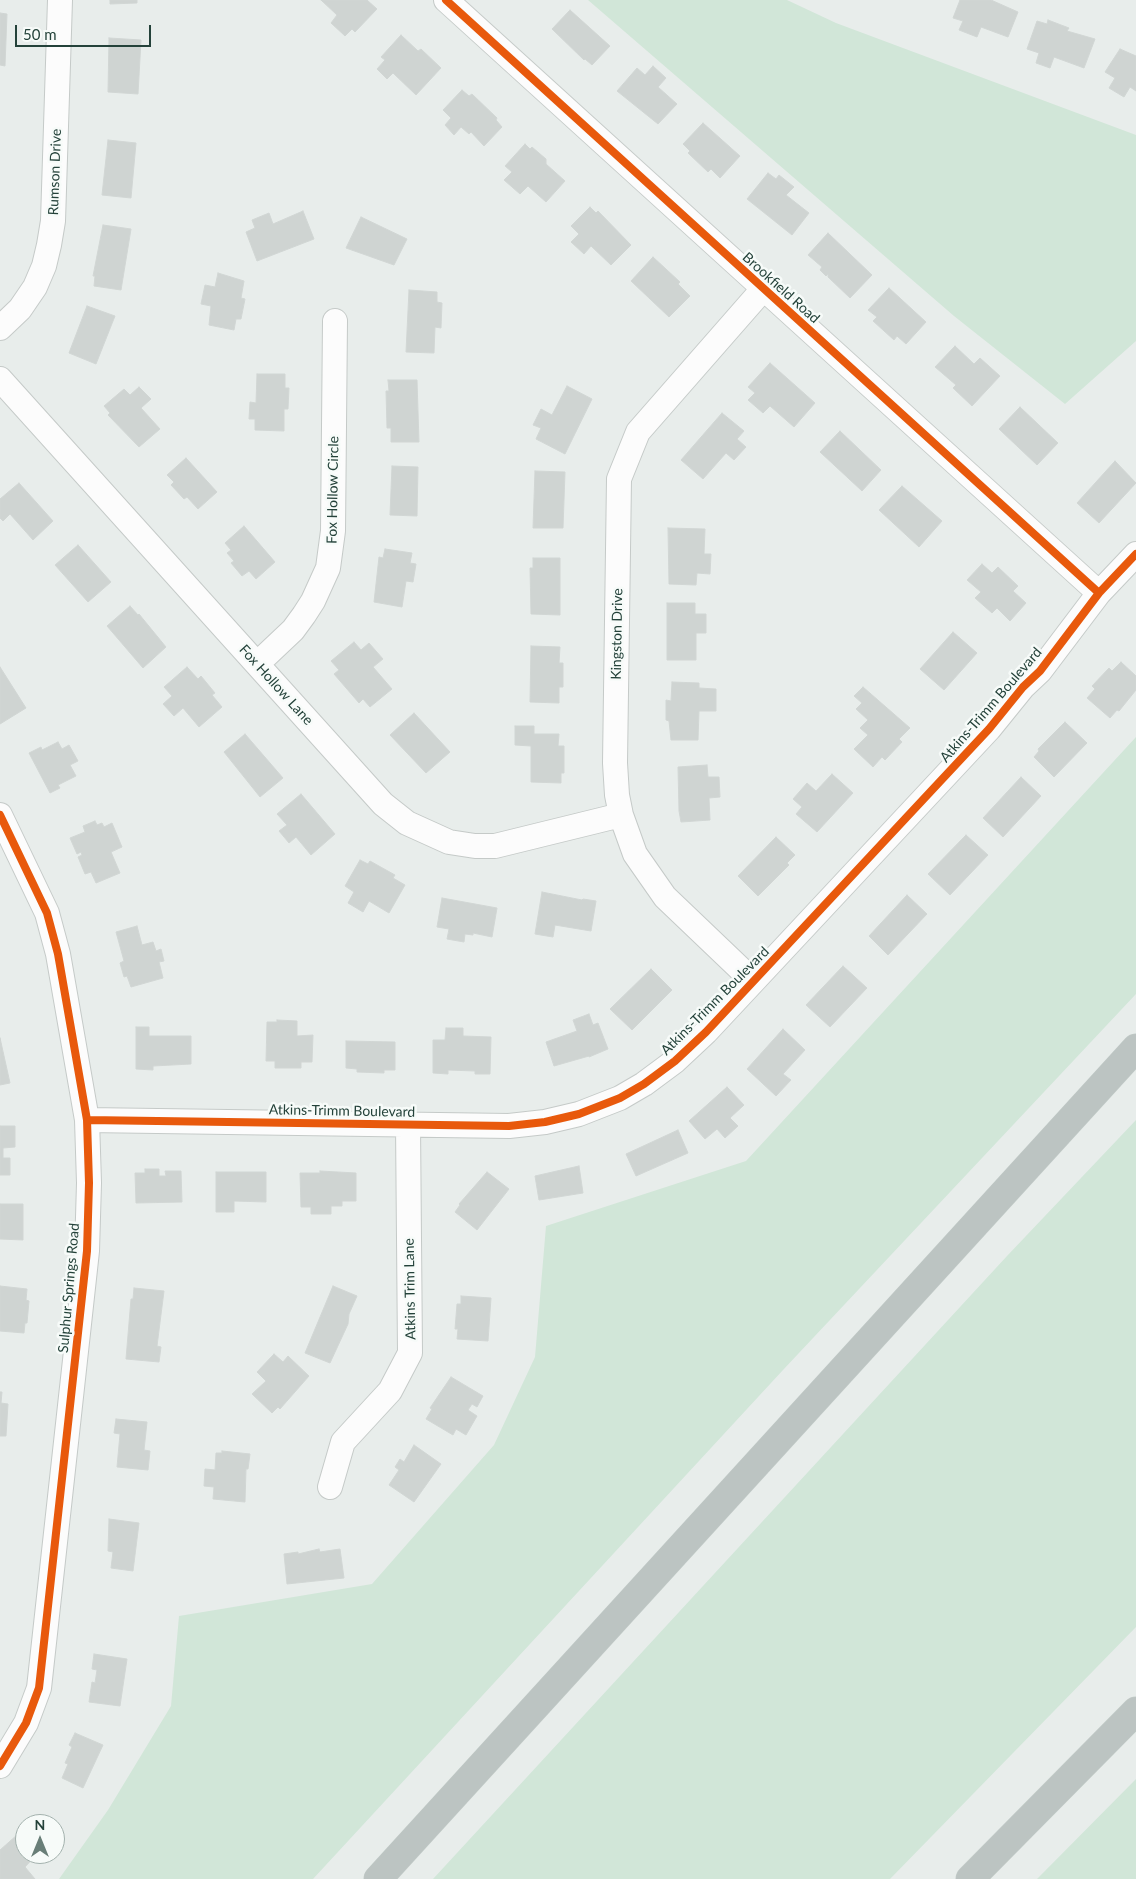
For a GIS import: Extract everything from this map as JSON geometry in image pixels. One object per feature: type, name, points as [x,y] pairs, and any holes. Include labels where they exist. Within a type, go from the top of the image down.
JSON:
[{"type":"highway","points":[[378,1879],[1136,1048]]},
{"type":"highway","points":[[970,1879],[1136,1711]]},
{"type":"street","name":"Rumson Drive","points":[[0,328],[20,309],[35,287],[50,245],[53,221],[60,0]]},
{"type":"street","name":"Brookfield Road","points":[[446,0],[1099,593]]},
{"type":"street","name":"Kingston Drive","points":[[753,981],[660,890],[636,854],[621,815],[617,795],[616,763],[619,479],[638,432],[764,288]]},
{"type":"street","name":"Fox Hollow Circle","points":[[257,664],[293,630],[314,601],[328,568],[334,530],[335,321]]},
{"type":"street","name":"Fox Hollow Lane","points":[[0,379],[383,804],[407,823],[425,833],[449,842],[475,846],[495,846],[621,815]]},
{"type":"street","name":"Atkins-Trimm Boulevard","points":[[87,1120],[508,1126],[544,1122],[579,1114],[620,1098],[644,1084],[675,1061],[706,1032],[989,729],[1023,687],[1040,671],[1099,593],[1136,554]]},
{"type":"street","name":"Sulphur Springs Road","points":[[0,815],[47,913],[58,954],[87,1120],[89,1183],[87,1251],[39,1688],[26,1723],[0,1766]]},
{"type":"street","name":"Atkins Trim Lane","points":[[330,1488],[343,1442],[390,1391],[410,1353],[408,1125]]},
{"type":"green space","points":[[588,0],[787,0],[836,23],[1136,135],[1136,341],[1065,404],[954,316]]},
{"type":"green space","points":[[1136,737],[1136,994],[783,1370],[313,1879],[59,1879],[108,1810],[171,1706],[179,1616],[372,1584],[494,1445],[535,1357],[546,1226],[746,1161]]},
{"type":"green space","points":[[1136,1120],[1136,1627],[890,1879],[433,1879],[1007,1256]]},
{"type":"green space","points":[[1136,1779],[1136,1879],[1037,1879]]},
{"type":"building","points":[[110,0],[137,0],[137,3],[110,4]]},
{"type":"building","points":[[321,0],[367,0],[377,9],[355,32],[352,29],[345,36],[331,23],[337,15]]},
{"type":"building","points":[[960,0],[991,0],[1018,12],[1008,37],[981,27],[977,37],[959,30],[963,21],[953,18]]},
{"type":"building","points":[[570,10],[610,46],[592,65],[584,60],[552,29]]},
{"type":"building","points":[[0,13],[7,14],[5,66],[0,65]]},
{"type":"building","points":[[1048,20],[1069,28],[1067,31],[1095,39],[1084,68],[1054,57],[1050,68],[1036,63],[1039,53],[1027,49],[1037,21],[1047,24]]},
{"type":"building","points":[[401,35],[418,51],[421,49],[441,68],[416,95],[393,73],[387,79],[377,69],[385,60],[381,57]]},
{"type":"building","points":[[109,38],[141,40],[138,94],[108,92]]},
{"type":"building","points":[[1120,49],[1136,56],[1136,91],[1130,87],[1124,97],[1109,88],[1115,78],[1105,72]]},
{"type":"building","points":[[653,66],[666,78],[658,87],[677,104],[658,124],[617,91],[637,68],[645,75]]},
{"type":"building","points":[[462,90],[469,96],[472,94],[497,118],[496,120],[502,127],[484,146],[471,132],[469,134],[461,127],[454,135],[445,125],[451,118],[443,110]]},
{"type":"building","points":[[703,123],[740,156],[720,178],[711,169],[708,172],[688,153],[690,151],[683,144]]},
{"type":"building","points":[[108,140],[136,143],[131,198],[102,195]]},
{"type":"building","points":[[525,144],[530,149],[532,147],[546,159],[546,164],[565,181],[546,202],[528,186],[520,194],[504,180],[512,172],[505,166]]},
{"type":"building","points":[[768,173],[776,179],[779,175],[794,187],[786,195],[809,213],[792,235],[747,199]]},
{"type":"building","points":[[590,207],[596,213],[598,211],[631,245],[611,265],[591,246],[584,254],[571,242],[579,234],[571,226]]},
{"type":"building","points":[[303,211],[314,239],[257,261],[246,232],[255,228],[252,220],[269,213],[273,224]]},
{"type":"building","points":[[361,217],[407,239],[394,265],[346,248]]},
{"type":"building","points":[[103,225],[131,229],[121,290],[94,286],[95,276],[93,276]]},
{"type":"building","points":[[828,233],[872,275],[850,298],[828,277],[828,274],[826,276],[820,270],[822,267],[808,255]]},
{"type":"building","points":[[653,257],[680,282],[678,284],[690,296],[669,317],[631,281]]},
{"type":"building","points":[[218,273],[244,281],[241,298],[245,299],[241,319],[236,319],[234,330],[209,325],[211,306],[201,304],[205,285],[215,287]]},
{"type":"building","points":[[889,288],[926,322],[906,344],[897,336],[894,340],[873,321],[877,317],[868,310]]},
{"type":"building","points":[[409,290],[437,292],[437,302],[442,303],[441,328],[435,327],[434,353],[406,352]]},
{"type":"building","points":[[87,306],[115,316],[96,364],[69,353]]},
{"type":"building","points":[[955,346],[974,364],[980,358],[1000,376],[972,406],[953,388],[956,385],[935,367]]},
{"type":"building","points":[[770,363],[815,403],[794,427],[770,406],[763,413],[748,400],[755,393],[748,387]]},
{"type":"building","points":[[257,374],[285,374],[285,388],[289,388],[288,409],[284,409],[284,431],[255,430],[255,419],[249,419],[250,402],[256,403]]},
{"type":"building","points":[[388,380],[417,380],[419,442],[391,442],[391,428],[387,428],[386,391],[389,391]]},
{"type":"building","points":[[567,386],[592,399],[565,454],[536,439],[541,428],[533,425],[541,409],[552,415]]},
{"type":"building","points":[[139,387],[151,399],[141,408],[160,429],[139,447],[108,415],[110,413],[104,406],[124,389],[130,395]]},
{"type":"building","points":[[1020,407],[1058,443],[1037,465],[999,429]]},
{"type":"building","points":[[722,413],[744,431],[737,439],[746,447],[734,460],[726,453],[703,479],[681,460]]},
{"type":"building","points":[[840,431],[881,470],[862,491],[820,452]]},
{"type":"building","points":[[186,458],[217,492],[198,509],[187,497],[184,499],[171,485],[174,482],[167,475]]},
{"type":"building","points":[[1115,461],[1136,483],[1099,523],[1077,503]]},
{"type":"building","points":[[392,466],[418,467],[417,516],[390,515]]},
{"type":"building","points":[[535,471],[565,472],[563,528],[533,528]]},
{"type":"building","points":[[19,483],[53,521],[33,540],[10,514],[3,521],[0,518],[0,499]]},
{"type":"building","points":[[902,486],[942,521],[919,547],[879,510]]},
{"type":"building","points":[[244,526],[275,562],[256,579],[249,571],[242,576],[231,563],[234,561],[227,553],[231,550],[225,543]]},
{"type":"building","points":[[668,528],[705,529],[704,554],[711,554],[710,574],[697,573],[696,585],[669,584]]},
{"type":"building","points":[[78,545],[111,582],[88,602],[55,565]]},
{"type":"building","points":[[385,549],[412,553],[410,563],[416,564],[413,582],[406,581],[402,607],[374,602],[379,557],[383,558]]},
{"type":"building","points":[[533,558],[560,558],[560,615],[531,614],[530,568],[533,568]]},
{"type":"building","points":[[982,564],[992,573],[998,567],[1018,586],[1013,591],[1026,603],[1010,621],[997,608],[992,613],[975,598],[981,592],[967,580]]},
{"type":"building","points":[[667,603],[695,603],[695,614],[706,614],[706,633],[696,633],[696,660],[667,660]]},
{"type":"building","points":[[130,606],[166,647],[143,668],[107,626]]},
{"type":"building","points":[[953,632],[977,653],[944,690],[920,669]]},
{"type":"building","points":[[354,642],[361,650],[369,643],[383,659],[373,667],[392,689],[370,707],[363,699],[359,703],[334,674],[339,670],[331,661]]},
{"type":"building","points":[[531,646],[560,647],[559,663],[563,663],[563,687],[559,687],[559,703],[530,702]]},
{"type":"building","points":[[1121,662],[1136,676],[1136,690],[1119,711],[1117,710],[1110,718],[1087,698],[1095,689],[1092,686],[1109,668],[1112,671]]},
{"type":"building","points":[[0,667],[26,708],[0,724]]},
{"type":"building","points":[[187,667],[198,679],[201,676],[215,693],[212,695],[222,707],[199,727],[183,708],[174,716],[163,704],[172,696],[164,687]]},
{"type":"building","points":[[672,682],[699,683],[699,688],[716,689],[716,711],[699,711],[698,740],[671,740],[669,721],[666,720],[666,700],[671,701]]},
{"type":"building","points":[[863,687],[910,728],[899,739],[902,742],[885,760],[882,757],[873,767],[854,749],[868,735],[860,728],[868,720],[856,709],[862,703],[854,696]]},
{"type":"building","points":[[414,713],[450,752],[426,773],[390,735]]},
{"type":"building","points":[[1065,722],[1087,743],[1054,777],[1034,757],[1039,751],[1038,749]]},
{"type":"building","points":[[515,726],[534,726],[534,734],[559,734],[558,746],[564,746],[564,773],[561,773],[561,783],[531,782],[531,746],[515,745]]},
{"type":"building","points":[[245,734],[283,778],[260,797],[224,752]]},
{"type":"building","points":[[58,742],[62,749],[69,745],[78,761],[70,765],[76,776],[58,785],[60,788],[50,793],[29,753],[41,747],[42,750]]},
{"type":"building","points":[[707,765],[708,777],[719,777],[720,797],[709,798],[710,820],[681,822],[678,767]]},
{"type":"building","points":[[832,774],[853,793],[817,832],[796,814],[802,807],[793,799],[807,783],[816,791]]},
{"type":"building","points":[[1021,777],[1041,796],[1003,837],[983,818]]},
{"type":"building","points":[[301,794],[335,834],[311,855],[296,837],[289,843],[279,831],[287,825],[277,814]]},
{"type":"building","points":[[95,821],[97,825],[102,823],[104,827],[112,823],[122,847],[111,852],[120,873],[96,883],[91,872],[85,874],[78,857],[82,855],[81,852],[77,854],[70,838],[85,832],[83,826]]},
{"type":"building","points":[[966,835],[988,855],[950,895],[928,874]]},
{"type":"building","points":[[776,837],[795,855],[787,863],[789,865],[758,896],[738,876]]},
{"type":"building","points":[[360,860],[368,864],[370,861],[395,875],[393,878],[405,885],[389,913],[369,901],[363,912],[348,903],[354,892],[345,886]]},
{"type":"building","points":[[542,892],[596,901],[591,931],[555,925],[553,937],[535,934]]},
{"type":"building","points":[[907,895],[927,914],[888,955],[869,936]]},
{"type":"building","points":[[442,898],[497,908],[492,937],[473,933],[473,935],[465,934],[464,942],[447,939],[449,929],[437,927]]},
{"type":"building","points":[[137,926],[142,945],[153,942],[156,951],[161,949],[164,961],[159,962],[163,978],[131,987],[127,976],[124,977],[120,963],[124,961],[116,932]]},
{"type":"building","points":[[843,966],[867,988],[830,1027],[806,1005]]},
{"type":"building","points":[[651,969],[672,990],[632,1030],[610,1009]]},
{"type":"building","points":[[589,1014],[593,1025],[598,1023],[608,1049],[589,1057],[554,1066],[546,1042],[577,1031],[573,1020]]},
{"type":"building","points":[[277,1020],[297,1021],[297,1036],[313,1035],[312,1062],[301,1062],[301,1068],[275,1068],[275,1061],[266,1061],[267,1022],[277,1022]]},
{"type":"building","points":[[136,1027],[149,1027],[149,1036],[191,1036],[191,1064],[153,1066],[153,1070],[136,1069]]},
{"type":"building","points":[[446,1028],[463,1028],[463,1036],[491,1037],[490,1074],[475,1074],[475,1071],[448,1070],[448,1074],[433,1073],[433,1040],[445,1040]]},
{"type":"building","points":[[783,1029],[805,1050],[783,1074],[791,1080],[776,1096],[747,1069]]},
{"type":"building","points":[[0,1038],[10,1083],[0,1085]]},
{"type":"building","points":[[346,1041],[395,1042],[395,1070],[384,1070],[384,1073],[357,1072],[357,1069],[346,1068]]},
{"type":"building","points":[[727,1087],[744,1105],[730,1118],[738,1126],[725,1138],[717,1129],[705,1139],[689,1121]]},
{"type":"building","points":[[0,1126],[15,1126],[15,1147],[3,1148],[3,1158],[10,1158],[10,1175],[0,1175]]},
{"type":"building","points":[[678,1130],[688,1153],[636,1176],[626,1154]]},
{"type":"building","points":[[579,1166],[583,1193],[539,1200],[535,1176]]},
{"type":"building","points":[[145,1169],[159,1169],[159,1176],[166,1176],[165,1171],[181,1171],[182,1202],[136,1203],[135,1173],[145,1173]]},
{"type":"building","points":[[320,1171],[356,1173],[356,1201],[342,1201],[342,1206],[331,1206],[331,1214],[311,1214],[311,1207],[301,1207],[300,1173],[320,1173]]},
{"type":"building","points":[[216,1172],[266,1172],[266,1202],[234,1201],[234,1212],[216,1212]]},
{"type":"building","points":[[487,1172],[509,1189],[477,1230],[455,1212],[459,1204]]},
{"type":"building","points":[[0,1204],[23,1204],[23,1240],[0,1239]]},
{"type":"building","points":[[0,1286],[27,1289],[26,1300],[29,1301],[24,1333],[0,1331]]},
{"type":"building","points":[[333,1286],[357,1296],[349,1314],[348,1324],[330,1363],[305,1353]]},
{"type":"building","points":[[134,1288],[164,1291],[157,1346],[161,1347],[159,1362],[126,1359],[131,1299],[133,1299]]},
{"type":"building","points":[[461,1296],[491,1298],[488,1341],[457,1339],[458,1329],[455,1329],[457,1304],[461,1304]]},
{"type":"building","points":[[274,1354],[283,1362],[288,1356],[309,1376],[280,1409],[278,1407],[272,1413],[252,1394],[266,1381],[257,1372]]},
{"type":"building","points":[[451,1377],[483,1396],[477,1407],[472,1404],[468,1410],[477,1416],[466,1435],[456,1429],[453,1435],[426,1419],[432,1409],[430,1408]]},
{"type":"building","points":[[0,1392],[2,1392],[1,1403],[8,1404],[6,1436],[0,1436]]},
{"type":"building","points":[[116,1419],[147,1422],[144,1450],[150,1451],[148,1470],[117,1467],[120,1434],[114,1433]]},
{"type":"building","points":[[414,1445],[441,1464],[414,1502],[389,1485],[399,1470],[395,1467],[400,1459],[404,1462]]},
{"type":"building","points":[[222,1451],[250,1454],[248,1469],[246,1469],[245,1502],[213,1499],[214,1487],[204,1486],[205,1469],[215,1470],[216,1453],[222,1453]]},
{"type":"building","points":[[109,1519],[139,1523],[133,1571],[111,1568],[113,1552],[108,1551]]},
{"type":"building","points":[[319,1549],[320,1552],[340,1549],[344,1578],[287,1584],[284,1554],[298,1552],[298,1554]]},
{"type":"building","points":[[94,1654],[127,1659],[120,1706],[89,1702],[92,1682],[95,1683],[97,1670],[92,1669]]},
{"type":"building","points":[[75,1733],[103,1745],[83,1788],[62,1778],[68,1764],[65,1763],[72,1747],[69,1745]]},
{"type":"building","points":[[15,1837],[15,1864],[28,1864],[25,1867],[35,1879],[0,1879],[0,1850]]},
{"type":"cycle path","points":[[446,0],[1099,593]]},
{"type":"cycle path","points":[[87,1120],[509,1126],[545,1122],[579,1114],[620,1098],[644,1084],[675,1061],[706,1032],[989,729],[1023,687],[1040,671],[1099,593],[1136,554]]},
{"type":"cycle path","points":[[0,815],[47,913],[58,954],[87,1120],[89,1183],[87,1251],[39,1688],[26,1723],[0,1766]]}]
